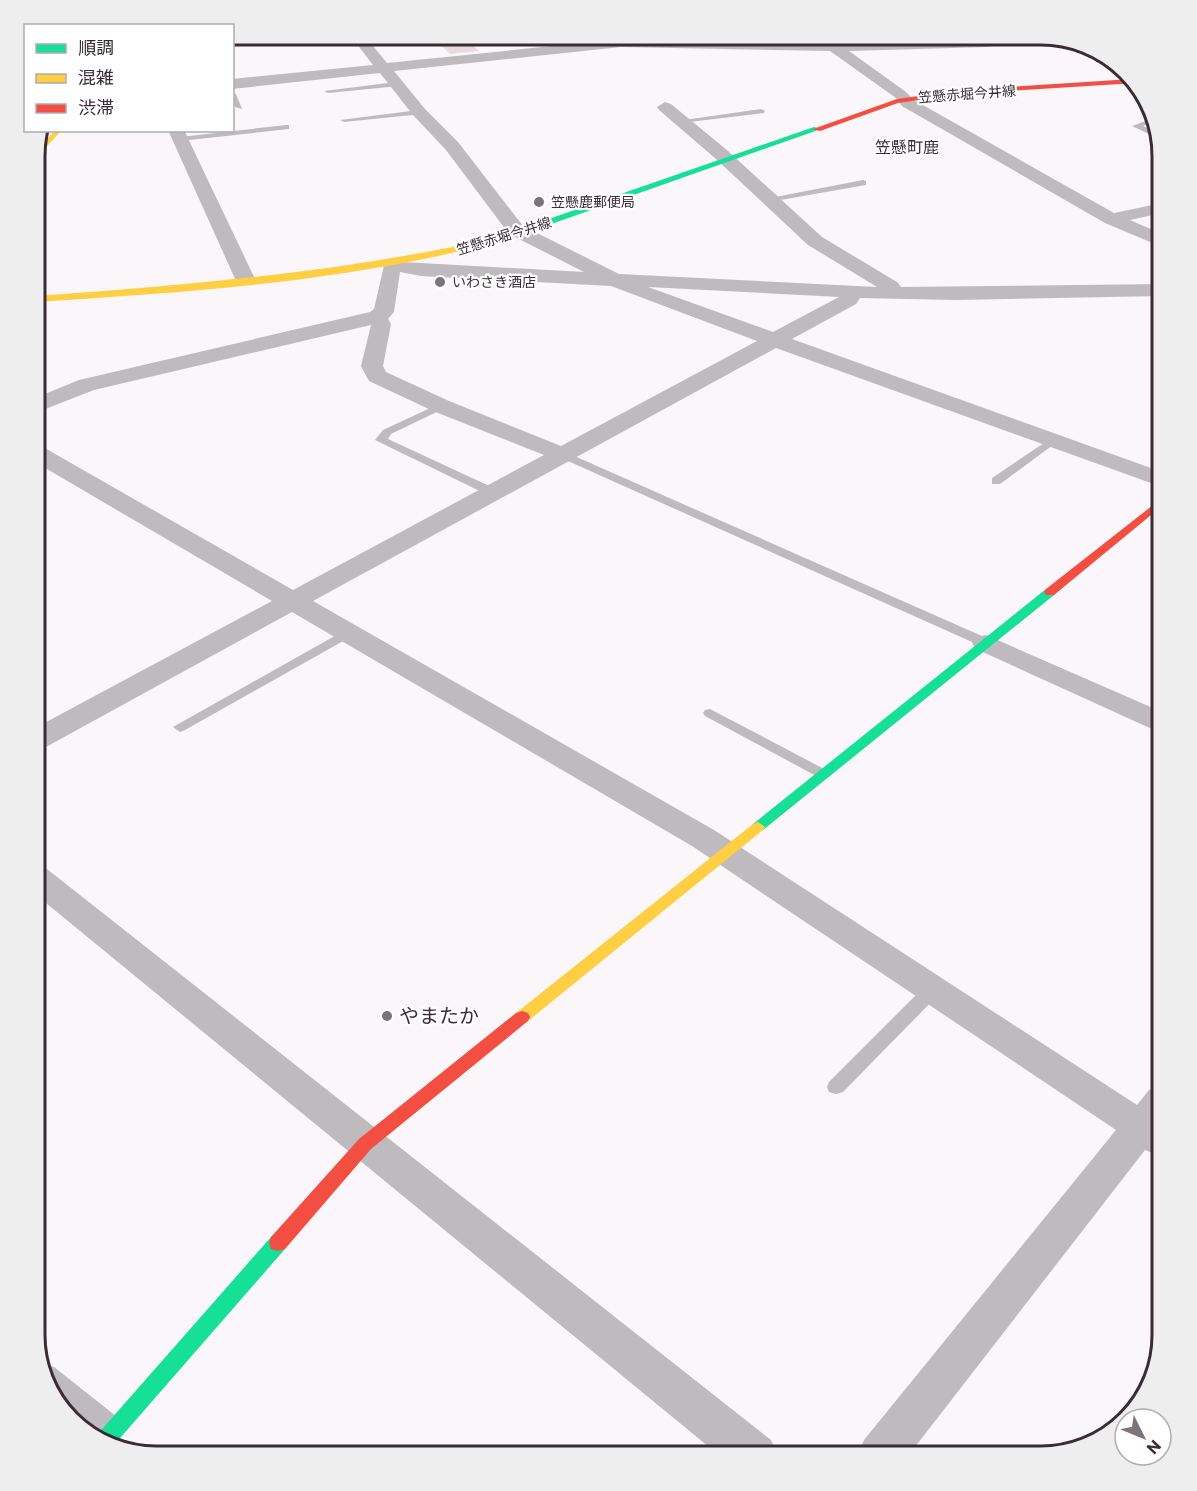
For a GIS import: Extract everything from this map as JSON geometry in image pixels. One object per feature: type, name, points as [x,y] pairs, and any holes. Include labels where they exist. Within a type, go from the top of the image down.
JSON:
[{"type":"main road","name":"笠懸赤堀今井線","points":[[45,297],[246,281],[392,265],[462,250],[520,232],[905,99],[962,92],[1125,84]]},
{"type":"main road","points":[[45,147],[57,132]]},
{"type":"main road","points":[[45,151],[48,144]]},
{"type":"main road","points":[[109,1436],[365,1144],[1152,509]]},
{"type":"street","points":[[365,45],[419,112],[452,146],[520,232],[613,280],[1152,476]]},
{"type":"street","points":[[234,84],[597,45]]},
{"type":"street","points":[[763,45],[834,48],[882,45]]},
{"type":"street","points":[[830,45],[905,99],[1111,219],[1152,237]]},
{"type":"street","points":[[665,107],[815,242],[890,286],[895,293]]},
{"type":"street","points":[[178,135],[246,281]]},
{"type":"street","points":[[1111,219],[1152,210]]},
{"type":"street","points":[[45,402],[96,383],[377,317],[384,312],[392,265],[421,270],[852,292],[1152,290]]},
{"type":"street","points":[[45,735],[849,300],[852,292]]},
{"type":"street","points":[[377,317],[381,324],[372,366],[374,374],[382,380],[563,455]]},
{"type":"street","points":[[45,458],[727,853],[933,989],[1152,1120]]},
{"type":"street","points":[[986,643],[1152,718]]},
{"type":"street","points":[[45,885],[742,1446]]},
{"type":"street","points":[[888,1446],[1152,1126]]},
{"type":"lane","points":[[328,91],[396,84]]},
{"type":"lane","points":[[234,97],[239,106]]},
{"type":"lane","points":[[681,121],[761,111]]},
{"type":"lane","points":[[344,120],[419,112]]},
{"type":"lane","points":[[1147,123],[1136,126],[1149,133]]},
{"type":"lane","points":[[234,131],[286,127]]},
{"type":"lane","points":[[178,135],[218,132]]},
{"type":"lane","points":[[768,199],[863,183]]},
{"type":"lane","points":[[441,406],[387,432],[381,440],[494,493]]},
{"type":"lane","points":[[996,481],[1053,440]]},
{"type":"lane","points":[[563,455],[986,643]]},
{"type":"lane","points":[[180,727],[347,633]]},
{"type":"lane","points":[[710,713],[823,774]]},
{"type":"lane","points":[[836,1087],[933,989]]},
{"type":"lane","points":[[56,1384],[109,1436]]},
{"type":"building","points":[[441,45],[473,45],[479,51],[450,54]]},
{"type":"traffic: fast","points":[[462,248],[520,232],[817,129]]},
{"type":"traffic: fast","points":[[758,827],[1050,592]]},
{"type":"traffic: fast","points":[[109,1436],[278,1243]]},
{"type":"traffic: slow","points":[[45,145],[57,132]]},
{"type":"traffic: slow","points":[[45,298],[303,275],[356,268],[462,248]]},
{"type":"traffic: slow","points":[[522,1017],[758,827]]},
{"type":"traffic: jam","points":[[817,129],[897,101],[961,92],[1124,82]]},
{"type":"traffic: jam","points":[[1050,592],[1152,509]]},
{"type":"traffic: jam","points":[[278,1243],[365,1144],[522,1017]]},
{"type":"place","name":"笠懸鹿郵便局","points":[[539,202]]},
{"type":"place","name":"いわさき酒店","points":[[440,282]]},
{"type":"place","name":"やまたか","points":[[387,1016]]},
{"type":"district","name":"笠懸町鹿","points":[[907,147]]}]
